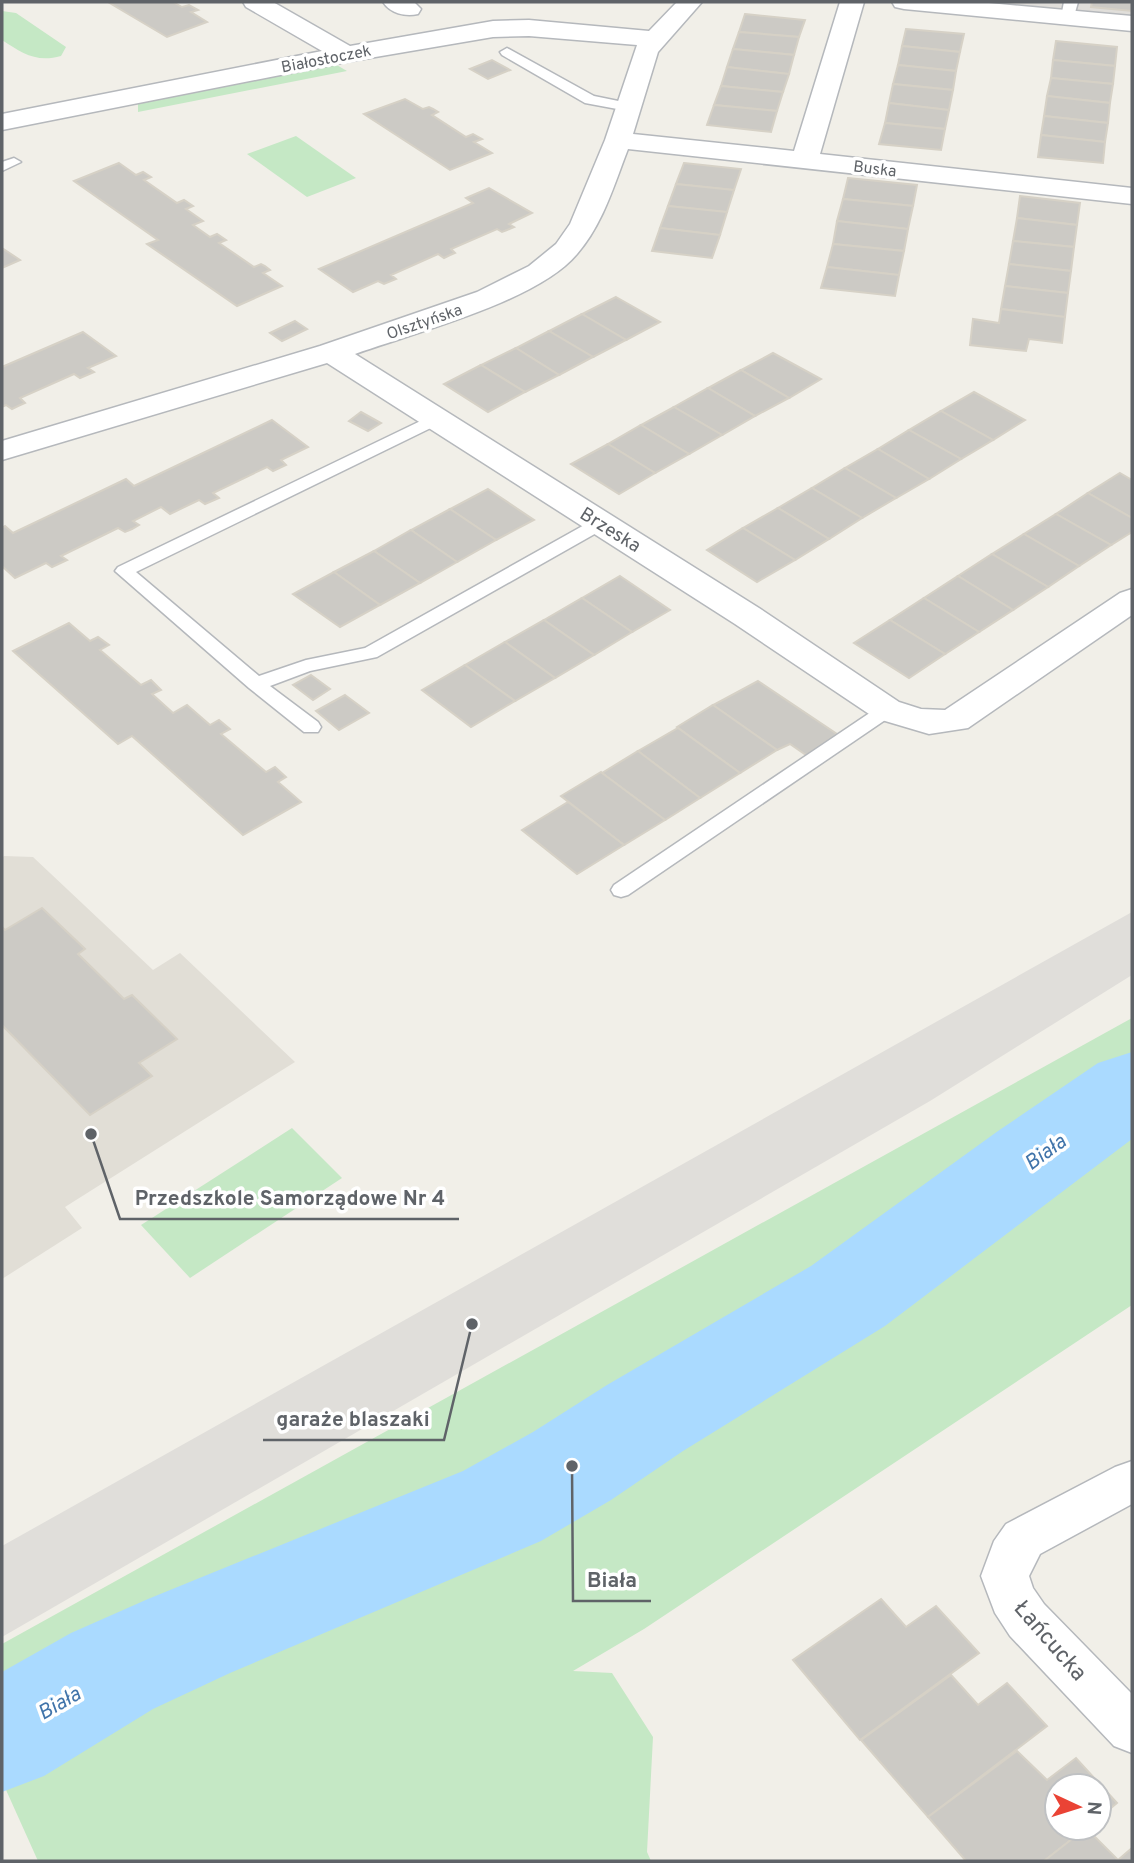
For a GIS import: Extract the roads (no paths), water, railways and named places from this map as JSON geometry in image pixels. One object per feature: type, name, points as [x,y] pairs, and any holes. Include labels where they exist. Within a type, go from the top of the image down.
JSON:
[{"type":"street","points":[[255,2],[346,54]]},
{"type":"street","name":"Olsztyńska","points":[[2,451],[331,352],[488,298],[522,282],[554,261],[575,238],[590,214],[618,140],[646,50],[653,39],[690,2]]},
{"type":"street","points":[[805,160],[852,2]]},
{"type":"street","points":[[904,2],[1070,10],[1132,24]]},
{"type":"street","name":"Białostoczek","points":[[2,122],[346,54],[505,27],[653,39]]},
{"type":"street","name":"Buska","points":[[618,140],[1132,195]]},
{"type":"street","name":"Brzeska","points":[[331,352],[764,626],[887,710],[909,720],[936,724],[955,720],[1132,600]]},
{"type":"street","name":"Łańcucka","points":[[1132,1481],[1023,1539],[1011,1556],[1005,1576],[1012,1598],[1027,1620],[1132,1729]]},
{"type":"lane","points":[[508,52],[590,100],[628,107]]},
{"type":"lane","points":[[311,727],[256,684],[124,571],[435,418]]},
{"type":"lane","points":[[256,684],[306,666],[370,653],[601,523]]},
{"type":"lane","points":[[621,890],[887,710]]},
{"type":"waterway","name":"Biała","points":[[2,1736],[112,1671],[189,1636],[502,1506],[572,1466],[645,1418],[848,1296],[1033,1158],[1132,1089]]},
{"type":"place","name":"Przedszkole Samorządowe Nr 4","points":[[91,1134]]},
{"type":"place","name":"garaże blaszaki","points":[[472,1324]]},
{"type":"place","name":"Biała","points":[[572,1466]]}]
